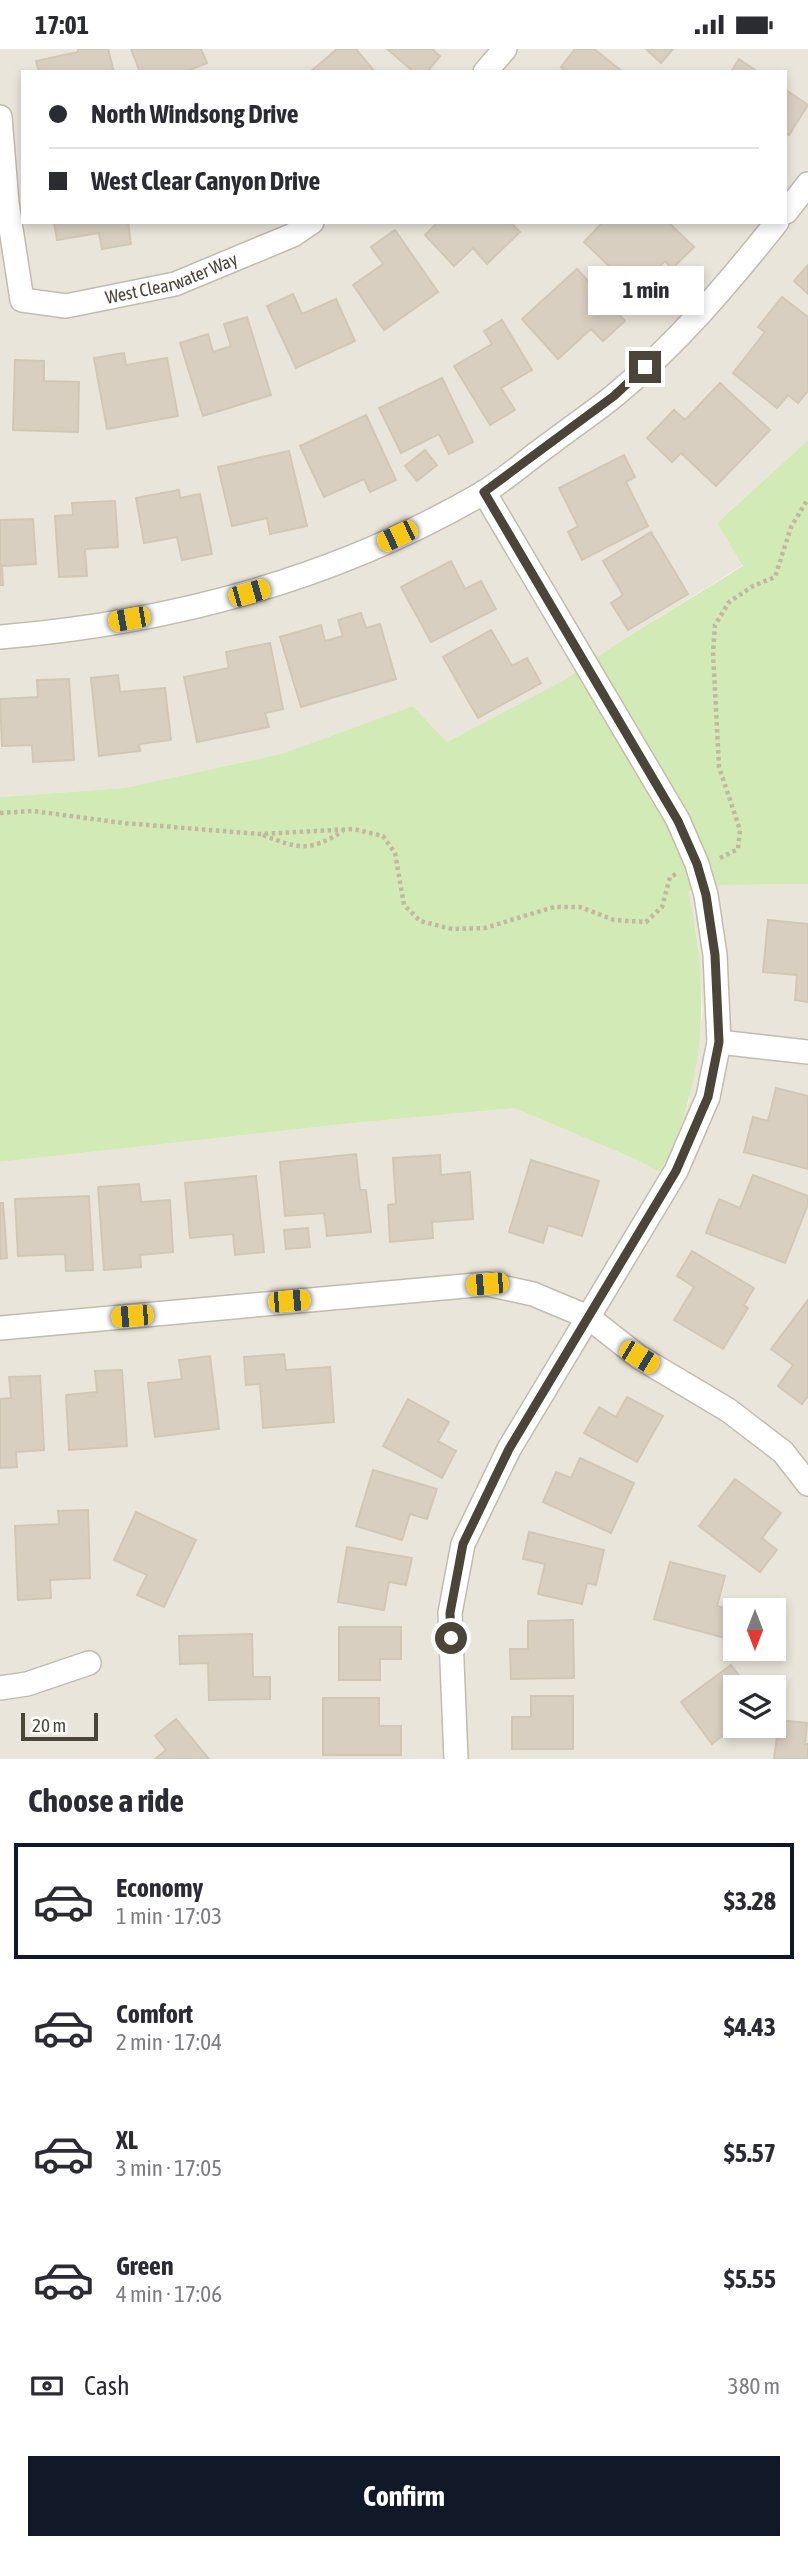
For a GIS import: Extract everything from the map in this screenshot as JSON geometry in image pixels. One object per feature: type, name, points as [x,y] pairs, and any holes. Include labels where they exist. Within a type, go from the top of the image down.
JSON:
[{"type":"street","points":[[487,70],[505,49]]},
{"type":"street","name":"West Clearwater Way","points":[[0,117],[7,203],[22,300],[66,306],[175,285],[293,235],[309,224]]},
{"type":"street","points":[[787,211],[808,184]]},
{"type":"street","points":[[0,636],[197,608],[275,585],[358,555],[484,492],[614,396],[661,353],[715,297],[775,224]]},
{"type":"street","points":[[456,1759],[450,1613],[463,1544],[509,1449],[676,1171],[708,1097],[719,1042],[715,955],[706,895],[697,864],[678,821],[484,492]]},
{"type":"street","points":[[719,1042],[808,1052]]},
{"type":"street","points":[[0,1328],[487,1284],[533,1294],[588,1317],[639,1357],[728,1410],[783,1452],[808,1484]]},
{"type":"street","points":[[0,1688],[27,1684],[89,1663]]},
{"type":"path","points":[[0,813],[33,811],[123,824],[259,834],[354,829],[383,836],[395,853],[404,905],[420,921],[452,929],[485,928],[554,907],[580,907],[614,920],[646,922],[662,907],[670,877],[697,864],[723,858],[738,849],[740,830],[719,767],[713,652],[715,625],[729,602],[753,586],[775,577],[791,527],[808,499]]},
{"type":"path","points":[[259,834],[296,847],[323,844],[345,830]]},
{"type":"shaded area","points":[[0,49],[808,49],[808,440],[717,523],[743,565],[613,646],[564,680],[447,742],[413,706],[281,754],[124,788],[0,797]]},
{"type":"shaded area","points":[[808,884],[808,1759],[0,1759],[0,1162],[514,1108],[660,1172],[689,1102],[703,1010],[696,930],[687,891],[724,885]]},
{"type":"green space","points":[[808,440],[808,884],[724,885],[688,891],[700,963],[700,1035],[687,1104],[676,1139],[660,1172],[514,1108],[0,1162],[0,797],[124,788],[281,754],[413,706],[447,742],[564,680],[613,646],[743,566],[717,523]]},
{"type":"building","points":[[78,49],[108,49],[113,70],[38,70],[36,61],[78,52]]},
{"type":"building","points":[[131,49],[201,49],[207,63],[190,70],[139,70]]},
{"type":"building","points":[[337,49],[356,49],[373,70],[312,70]]},
{"type":"building","points":[[387,49],[432,49],[440,56],[429,70],[412,70]]},
{"type":"building","points":[[575,49],[594,49],[620,70],[565,70],[561,67]]},
{"type":"building","points":[[646,49],[673,49],[661,63]]},
{"type":"building","points":[[739,59],[755,70],[732,70]]},
{"type":"building","points":[[787,91],[808,105],[789,135],[787,134]]},
{"type":"building","points":[[54,224],[128,224],[131,244],[102,249],[99,233],[57,240]]},
{"type":"building","points":[[436,224],[512,224],[520,232],[487,264],[473,248],[454,266],[425,235]]},
{"type":"building","points":[[601,224],[670,224],[694,247],[672,269],[665,261],[635,291],[584,242]]},
{"type":"building","points":[[395,230],[438,292],[384,330],[353,285],[383,264],[371,247]]},
{"type":"building","points":[[808,265],[808,294],[794,281]]},
{"type":"building","points":[[577,269],[625,321],[603,341],[591,329],[558,359],[522,319]]},
{"type":"building","points":[[293,294],[302,314],[336,299],[355,341],[296,368],[267,306]]},
{"type":"building","points":[[782,297],[808,317],[808,391],[798,403],[788,395],[777,408],[733,373],[765,332],[758,327]]},
{"type":"building","points":[[247,317],[271,395],[203,416],[180,343],[208,334],[213,352],[231,346],[224,324]]},
{"type":"building","points":[[502,320],[532,370],[501,388],[515,410],[490,425],[454,366],[492,344],[484,331]]},
{"type":"building","points":[[124,353],[126,365],[167,358],[178,416],[107,429],[94,358]]},
{"type":"building","points":[[15,360],[44,361],[44,381],[79,382],[78,432],[13,430]]},
{"type":"building","points":[[442,378],[473,442],[449,454],[439,434],[401,453],[379,408]]},
{"type":"building","points":[[720,383],[770,430],[716,486],[681,453],[672,462],[647,438],[674,410],[685,420]]},
{"type":"building","points":[[366,415],[396,480],[370,492],[364,479],[324,497],[300,446]]},
{"type":"building","points":[[425,450],[437,465],[417,481],[405,466]]},
{"type":"building","points":[[289,451],[307,526],[270,534],[267,518],[232,526],[218,467]]},
{"type":"building","points":[[624,455],[635,477],[626,482],[648,526],[582,560],[568,532],[578,526],[559,488]]},
{"type":"building","points":[[179,490],[180,498],[200,494],[212,554],[182,560],[177,537],[144,543],[136,498]]},
{"type":"building","points":[[115,501],[118,547],[85,549],[87,576],[59,577],[55,516],[73,515],[72,503]]},
{"type":"building","points":[[33,519],[36,564],[2,566],[3,585],[0,585],[0,520]]},
{"type":"building","points":[[651,532],[688,594],[628,630],[611,603],[623,595],[603,561]]},
{"type":"building","points":[[451,561],[465,589],[481,581],[496,609],[431,642],[401,587]]},
{"type":"building","points":[[361,613],[366,628],[380,624],[396,679],[301,707],[280,637],[321,625],[325,641],[343,636],[338,620]]},
{"type":"building","points":[[491,630],[512,666],[527,658],[541,683],[478,718],[443,657]]},
{"type":"building","points":[[270,643],[283,709],[265,713],[269,727],[197,742],[184,677],[229,668],[226,652]]},
{"type":"building","points":[[118,675],[120,692],[165,688],[171,740],[139,744],[140,751],[99,756],[91,678]]},
{"type":"building","points":[[69,679],[74,760],[33,762],[32,745],[2,746],[0,699],[38,697],[37,680]]},
{"type":"building","points":[[768,920],[808,924],[808,1002],[795,1000],[797,975],[763,972]]},
{"type":"building","points":[[776,1088],[808,1096],[808,1169],[744,1152],[753,1117],[768,1121]]},
{"type":"building","points":[[356,1154],[360,1190],[366,1190],[371,1232],[327,1236],[324,1213],[285,1216],[280,1162]]},
{"type":"building","points":[[440,1155],[441,1175],[470,1172],[473,1219],[432,1222],[433,1238],[390,1242],[388,1205],[396,1204],[393,1158]]},
{"type":"building","points":[[531,1160],[599,1181],[582,1236],[548,1225],[543,1243],[509,1232]]},
{"type":"building","points":[[753,1175],[808,1196],[808,1204],[785,1263],[706,1233],[719,1199],[740,1208]]},
{"type":"building","points":[[256,1176],[264,1252],[235,1255],[233,1234],[190,1238],[185,1183]]},
{"type":"building","points":[[139,1184],[141,1202],[170,1200],[173,1252],[140,1255],[141,1267],[104,1270],[98,1187]]},
{"type":"building","points":[[89,1196],[93,1270],[66,1271],[65,1254],[18,1256],[15,1199]]},
{"type":"building","points":[[0,1203],[3,1203],[7,1258],[0,1259]]},
{"type":"building","points":[[308,1228],[310,1247],[286,1249],[284,1230]]},
{"type":"building","points":[[692,1251],[754,1288],[744,1305],[748,1308],[723,1349],[674,1320],[694,1287],[677,1276]]},
{"type":"building","points":[[808,1300],[808,1396],[802,1404],[778,1386],[793,1365],[771,1349]]},
{"type":"building","points":[[284,1354],[286,1370],[330,1367],[334,1422],[263,1428],[260,1384],[246,1385],[244,1357]]},
{"type":"building","points":[[210,1356],[219,1429],[155,1437],[148,1383],[182,1379],[179,1360]]},
{"type":"building","points":[[122,1370],[127,1446],[69,1450],[66,1395],[97,1392],[95,1371]]},
{"type":"building","points":[[40,1376],[44,1450],[16,1452],[17,1467],[0,1468],[0,1399],[11,1398],[9,1377]]},
{"type":"building","points":[[627,1397],[663,1416],[637,1462],[584,1433],[599,1407],[616,1417]]},
{"type":"building","points":[[408,1399],[449,1422],[438,1441],[456,1451],[442,1478],[383,1446]]},
{"type":"building","points":[[580,1458],[634,1483],[611,1533],[543,1502],[556,1472],[571,1478]]},
{"type":"building","points":[[373,1470],[437,1489],[427,1519],[410,1514],[402,1540],[356,1526]]},
{"type":"building","points":[[735,1479],[781,1513],[762,1538],[777,1550],[760,1572],[699,1526]]},
{"type":"building","points":[[88,1510],[90,1578],[50,1580],[51,1598],[18,1600],[15,1526],[59,1524],[58,1511]]},
{"type":"building","points":[[136,1512],[196,1540],[164,1607],[137,1595],[147,1575],[114,1560]]},
{"type":"building","points":[[529,1532],[604,1550],[596,1585],[587,1583],[582,1604],[538,1594],[545,1564],[523,1559]]},
{"type":"building","points":[[347,1547],[412,1558],[406,1585],[389,1582],[384,1610],[338,1602]]},
{"type":"building","points":[[670,1562],[725,1576],[717,1606],[723,1608],[723,1637],[654,1619]]},
{"type":"building","points":[[573,1620],[574,1678],[511,1679],[510,1649],[528,1649],[528,1621]]},
{"type":"building","points":[[339,1627],[401,1627],[401,1659],[380,1659],[380,1680],[339,1680]]},
{"type":"building","points":[[252,1634],[253,1677],[270,1677],[270,1699],[209,1700],[208,1663],[180,1664],[179,1636]]},
{"type":"building","points":[[731,1665],[739,1675],[723,1675],[723,1735],[712,1744],[681,1702]]},
{"type":"building","points":[[531,1696],[573,1696],[573,1749],[512,1749],[512,1717],[531,1717]]},
{"type":"building","points":[[323,1698],[379,1698],[379,1726],[401,1726],[401,1755],[323,1755]]},
{"type":"building","points":[[176,1719],[209,1759],[155,1759],[166,1750],[155,1736]]},
{"type":"building","points":[[786,1721],[807,1723],[805,1744],[808,1744],[808,1759],[774,1759],[777,1738],[786,1738]]},
{"type":"route","points":[[451,1638],[450,1613],[463,1544],[509,1449],[676,1171],[708,1097],[719,1042],[715,955],[706,895],[688,842],[484,492],[614,396],[645,367]]}]
